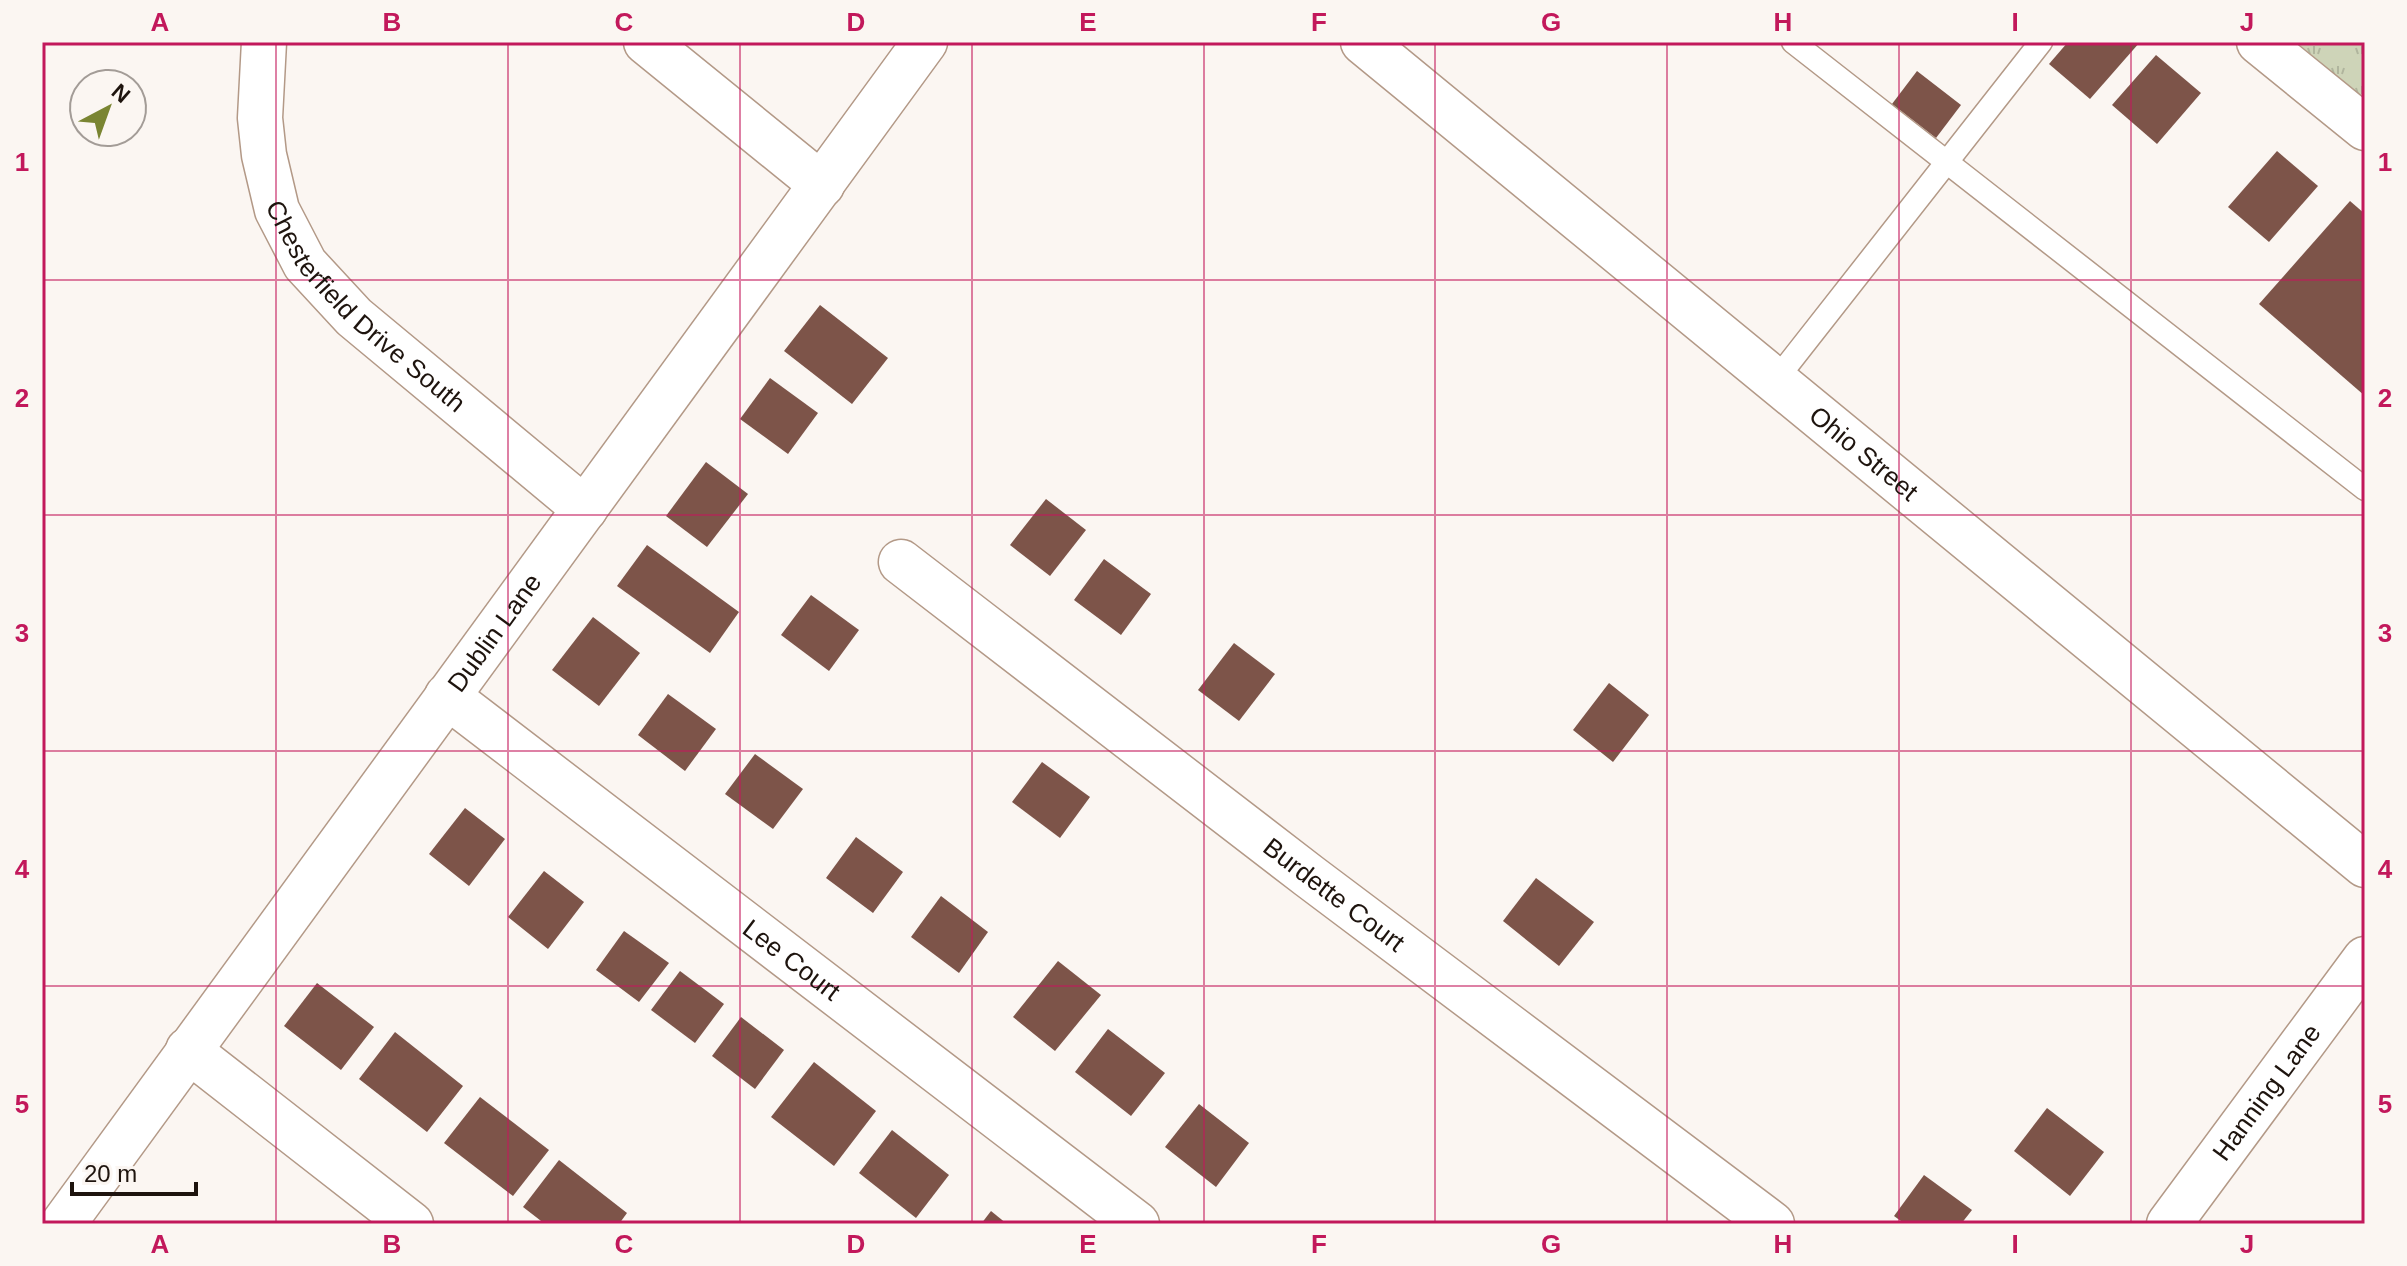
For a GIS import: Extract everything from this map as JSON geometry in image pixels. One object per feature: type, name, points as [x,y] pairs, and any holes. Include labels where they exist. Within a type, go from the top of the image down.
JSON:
[{"type":"street","name":"Chesterfield Drive South","points":[[264,42],[260,118],[264,155],[277,210],[305,264],[354,317],[585,509]]},
{"type":"street","points":[[646,42],[822,185]]},
{"type":"street","name":"Dublin Lane","points":[[63,1224],[925,42]]},
{"type":"street","name":"Ohio Street","points":[[1363,42],[2365,865]]},
{"type":"street","points":[[2259,42],[2365,128]]},
{"type":"street","name":"Burdette Court","points":[[901,562],[1309,876],[1772,1224]]},
{"type":"street","name":"Lee Court","points":[[447,696],[1137,1224]]},
{"type":"street","name":"Hanning Lane","points":[[2169,1224],[2365,959]]},
{"type":"street","points":[[188,1050],[411,1224]]},
{"type":"lane","points":[[1793,42],[2365,489]]},
{"type":"lane","points":[[1775,381],[2041,42]]},
{"type":"green space","points":[[2296,42],[2365,42],[2365,100]]},
{"type":"building","points":[[2068,42],[2140,42],[2090,99],[2049,64]]},
{"type":"building","points":[[2156,55],[2201,93],[2157,144],[2112,105]]},
{"type":"building","points":[[1917,71],[1961,105],[1936,138],[1892,104]]},
{"type":"building","points":[[2277,151],[2318,186],[2269,242],[2228,207]]},
{"type":"building","points":[[2350,201],[2365,214],[2365,396],[2259,304]]},
{"type":"building","points":[[820,305],[888,358],[852,404],[784,351]]},
{"type":"building","points":[[770,378],[818,413],[788,454],[740,419]]},
{"type":"building","points":[[706,462],[748,494],[707,547],[666,516]]},
{"type":"building","points":[[1046,499],[1086,530],[1050,576],[1010,545]]},
{"type":"building","points":[[647,545],[739,612],[710,653],[617,586]]},
{"type":"building","points":[[1104,559],[1151,594],[1121,635],[1074,600]]},
{"type":"building","points":[[811,595],[859,630],[829,671],[781,635]]},
{"type":"building","points":[[593,617],[640,653],[599,706],[552,670]]},
{"type":"building","points":[[1234,643],[1275,674],[1239,721],[1198,690]]},
{"type":"building","points":[[1609,683],[1649,715],[1613,762],[1573,730]]},
{"type":"building","points":[[668,694],[716,729],[685,771],[638,735]]},
{"type":"building","points":[[755,754],[803,789],[773,829],[725,794]]},
{"type":"building","points":[[1042,762],[1090,797],[1060,838],[1012,802]]},
{"type":"building","points":[[465,808],[505,839],[469,886],[429,854]]},
{"type":"building","points":[[856,837],[903,872],[873,913],[826,878]]},
{"type":"building","points":[[544,871],[584,902],[548,949],[508,917]]},
{"type":"building","points":[[1536,878],[1594,922],[1559,966],[1503,921]]},
{"type":"building","points":[[941,896],[988,932],[959,973],[911,937]]},
{"type":"building","points":[[624,931],[669,963],[639,1002],[596,970]]},
{"type":"building","points":[[1058,961],[1101,995],[1055,1051],[1013,1017]]},
{"type":"building","points":[[680,971],[724,1004],[695,1043],[651,1010]]},
{"type":"building","points":[[317,983],[374,1027],[341,1070],[284,1026]]},
{"type":"building","points":[[741,1017],[784,1050],[755,1089],[712,1056]]},
{"type":"building","points":[[1108,1029],[1165,1073],[1131,1116],[1075,1072]]},
{"type":"building","points":[[395,1032],[463,1086],[427,1132],[359,1079]]},
{"type":"building","points":[[814,1062],[876,1111],[834,1166],[771,1117]]},
{"type":"building","points":[[480,1097],[549,1150],[513,1196],[444,1143]]},
{"type":"building","points":[[1199,1104],[1249,1143],[1216,1187],[1165,1147]]},
{"type":"building","points":[[2047,1108],[2104,1152],[2070,1196],[2014,1151]]},
{"type":"building","points":[[892,1130],[949,1175],[916,1218],[859,1173]]},
{"type":"building","points":[[559,1160],[627,1213],[619,1224],[545,1224],[523,1207]]},
{"type":"building","points":[[1924,1175],[1972,1210],[1961,1224],[1905,1224],[1894,1216]]},
{"type":"building","points":[[991,1211],[1007,1224],[981,1224]]}]
